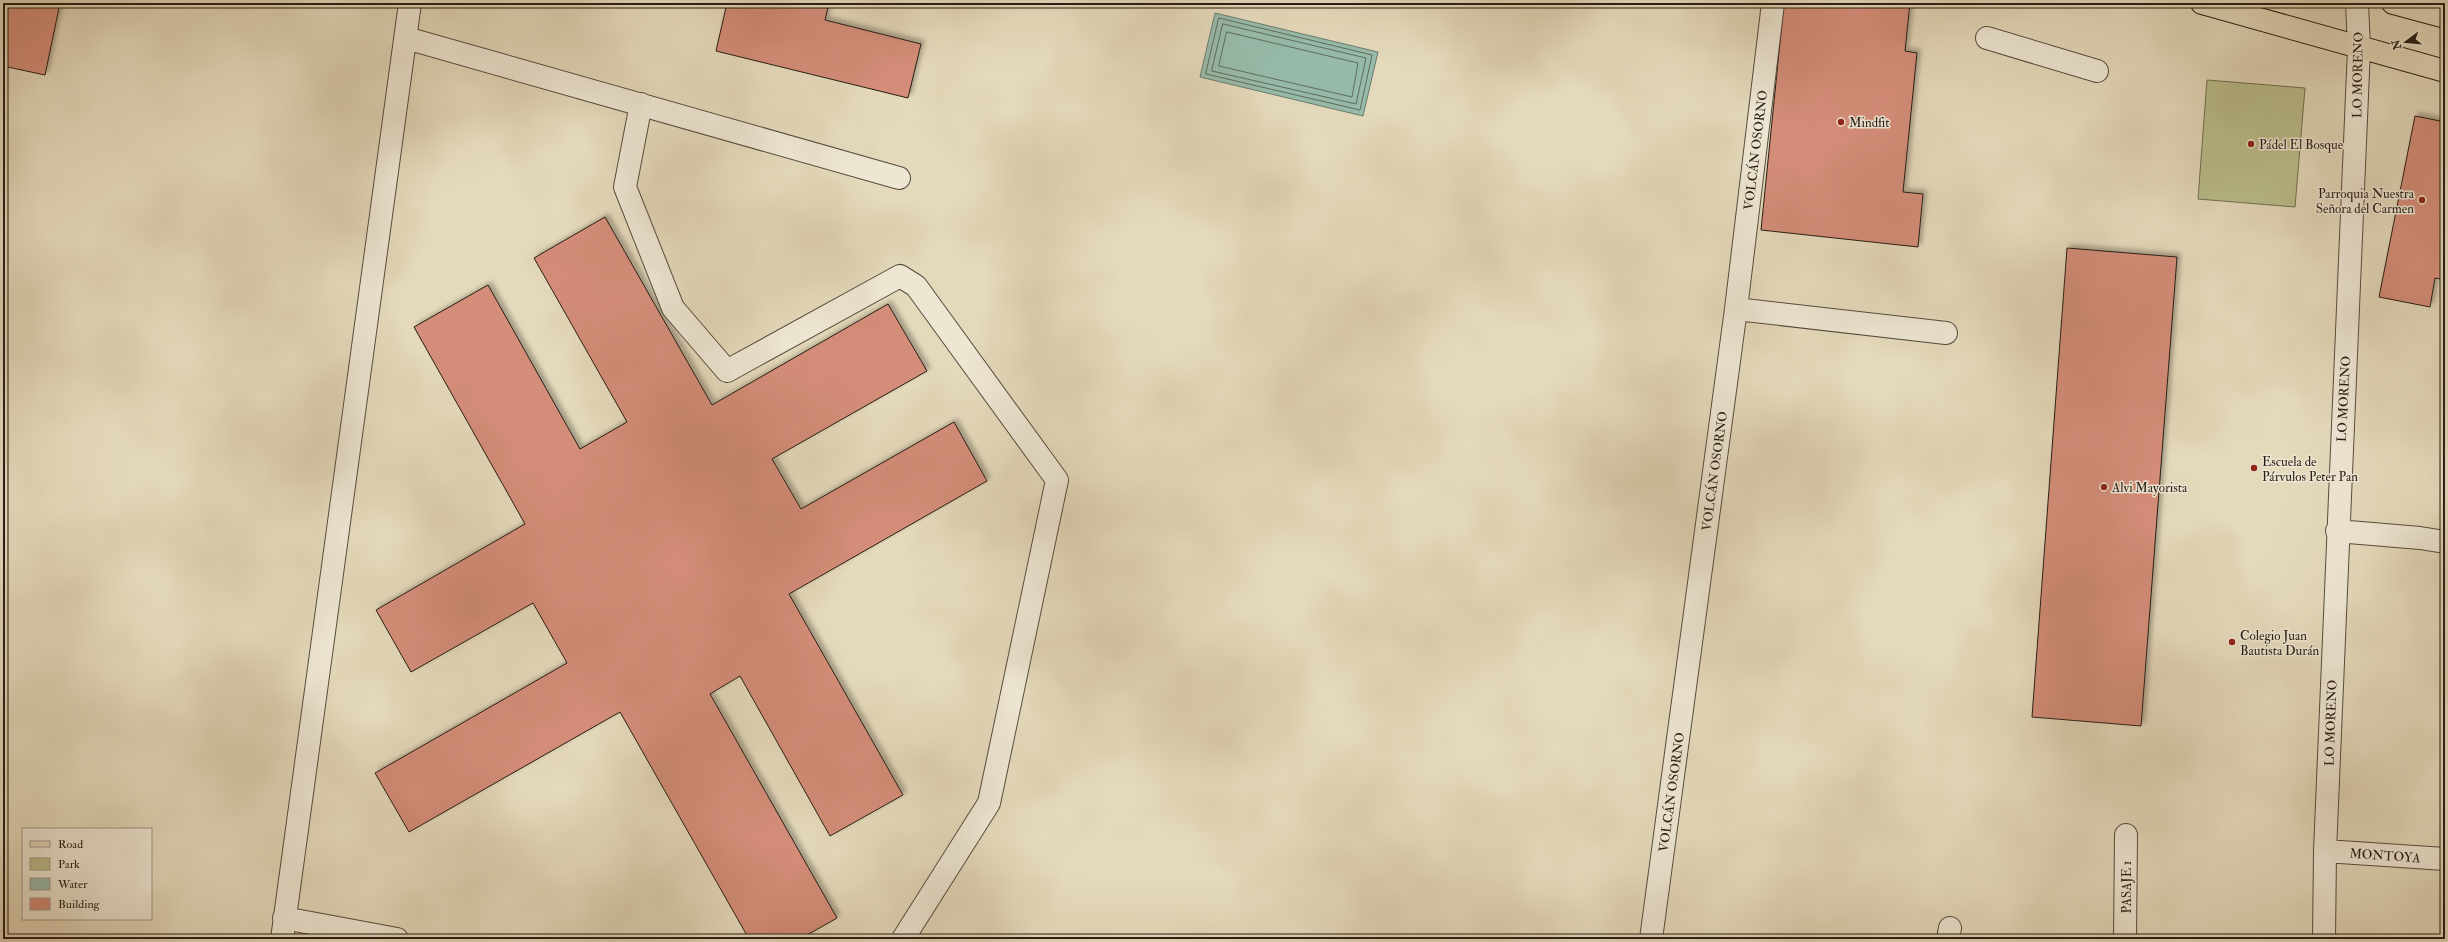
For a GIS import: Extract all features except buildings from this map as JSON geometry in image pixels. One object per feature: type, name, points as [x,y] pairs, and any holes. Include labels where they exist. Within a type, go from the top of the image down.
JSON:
[{"type":"main road","points":[[2202,3],[2445,71]]},
{"type":"main road","points":[[2393,3],[2445,17]]},
{"type":"street","points":[[397,939],[283,928],[381,200],[410,3]]},
{"type":"street","name":"VOLCÁN OSORNO","points":[[1651,939],[1736,309],[1773,3]]},
{"type":"street","name":"LO MORENO","points":[[2324,939],[2325,851],[2337,531],[2359,48],[2357,3]]},
{"type":"street","points":[[406,38],[899,178]]},
{"type":"street","points":[[1987,38],[2097,70]]},
{"type":"street","points":[[641,104],[625,187],[673,308],[727,371],[900,276],[916,286],[1058,480],[989,803],[903,939]]},
{"type":"street","points":[[1736,309],[1946,333]]},
{"type":"street","points":[[2337,531],[2420,538],[2445,542]]},
{"type":"street","name":"PASAJE 1","points":[[2125,939],[2126,835]]},
{"type":"street","name":"MONTOYA","points":[[2325,851],[2445,859]]},
{"type":"green space","name":"Pádel El Bosque","points":[[2207,80],[2305,88],[2295,207],[2198,199]]},
{"type":"water","points":[[1215,13],[1378,52],[1363,116],[1200,77]]},
{"type":"place","name":"Mindfit","points":[[1841,122]]},
{"type":"place","name":"Pádel El Bosque","points":[[2251,144]]},
{"type":"place","name":"Parroquia Nuestra Señora del Carmen","points":[[2422,200]]},
{"type":"place","name":"Escuela de Párvulos Peter Pan","points":[[2254,468]]},
{"type":"place","name":"Alvi Mayorista","points":[[2104,487]]},
{"type":"place","name":"Colegio Juan Bautista Durán","points":[[2232,642]]}]
